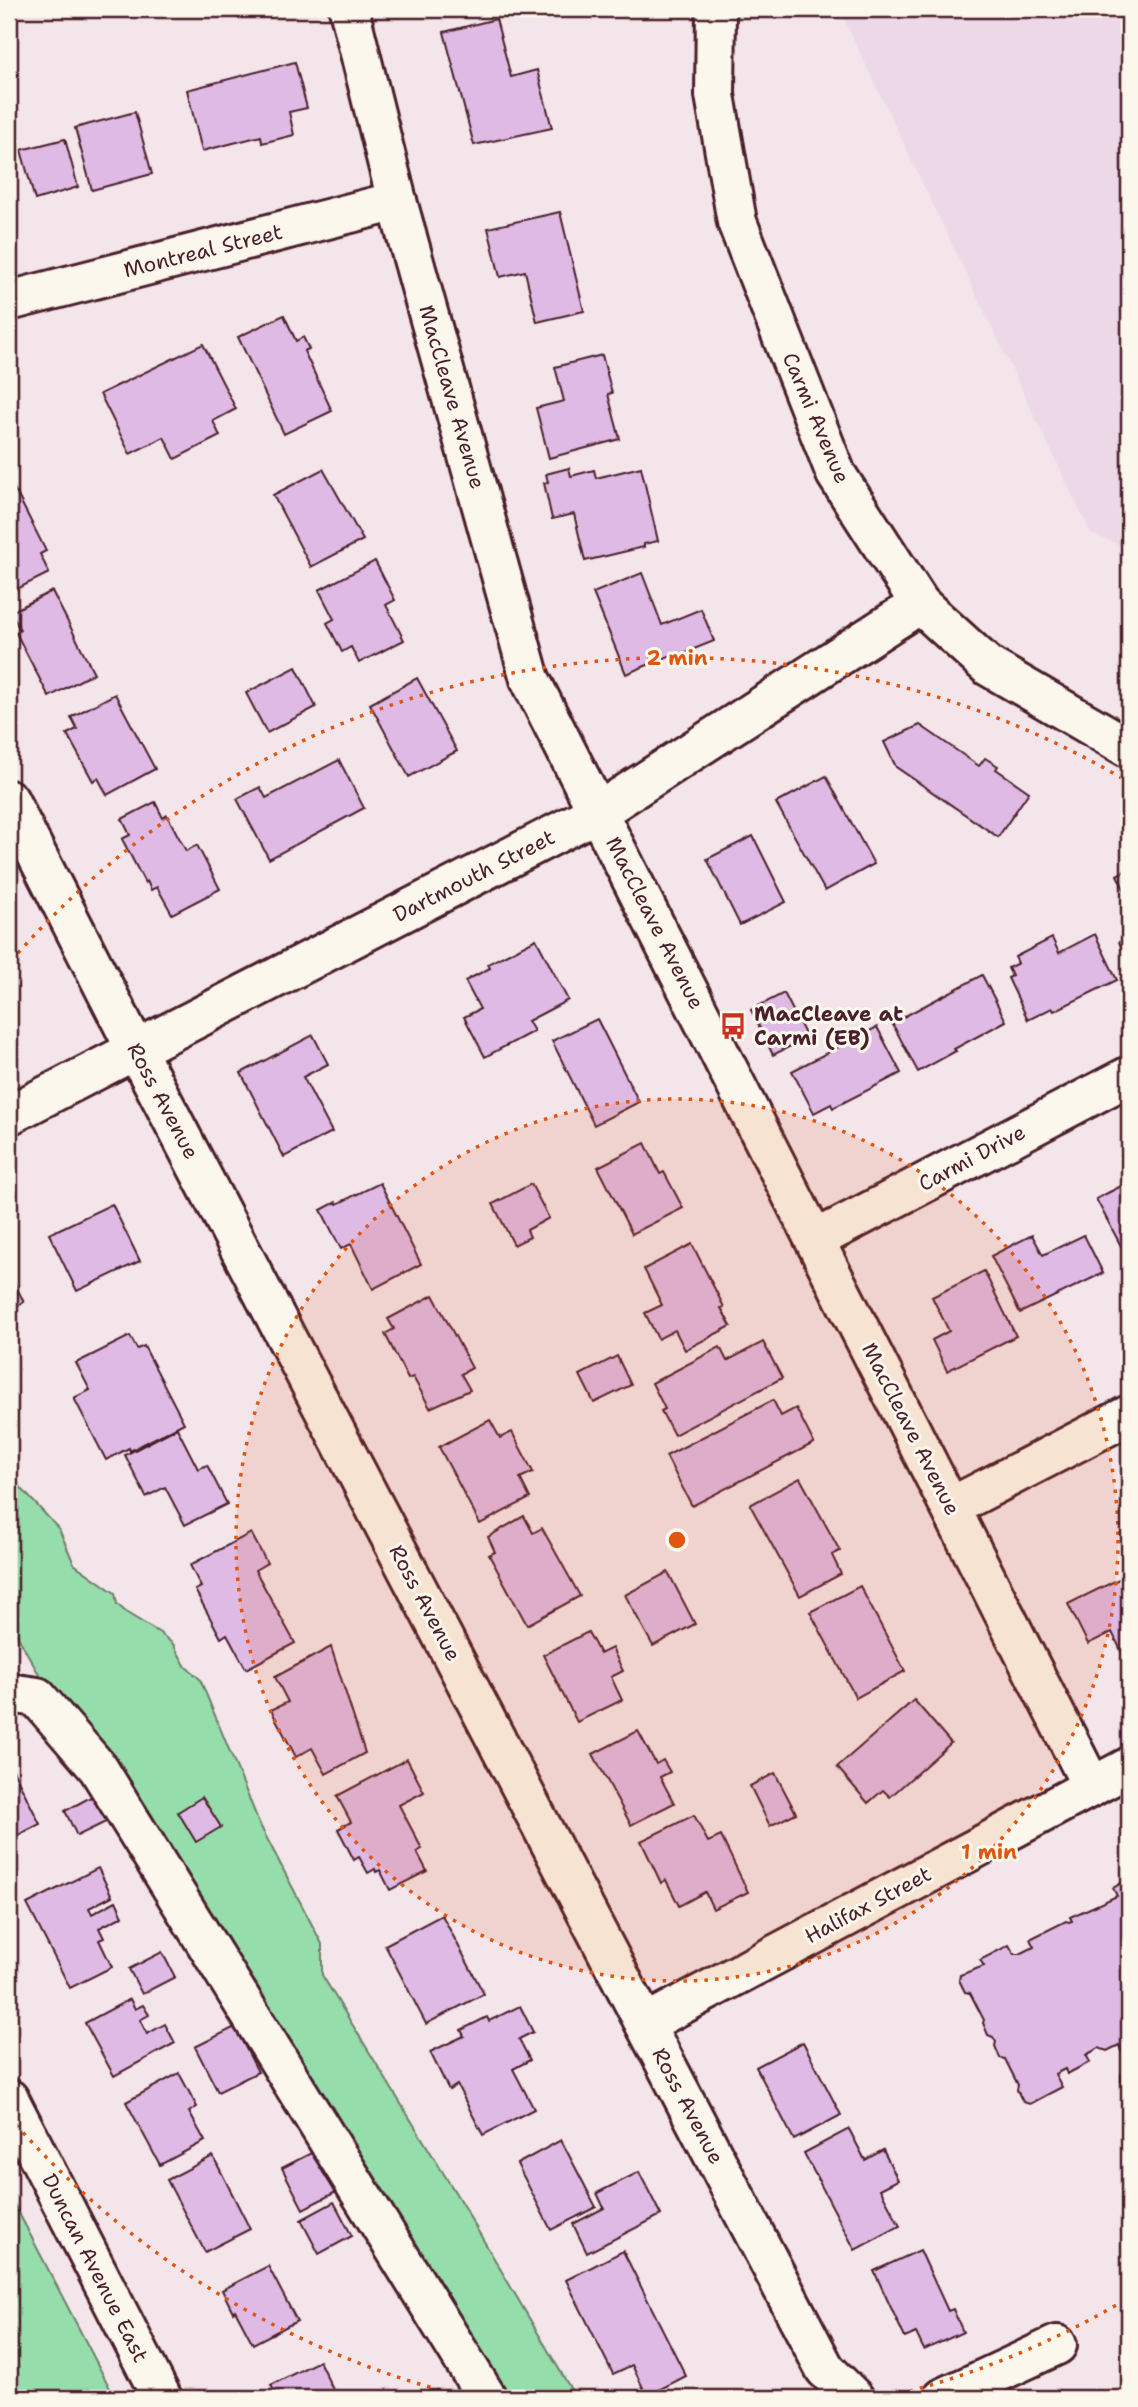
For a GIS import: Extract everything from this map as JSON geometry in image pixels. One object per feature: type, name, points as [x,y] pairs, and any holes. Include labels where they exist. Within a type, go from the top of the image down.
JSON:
[{"type":"street","name":"MacCleave Avenue","points":[[349,9],[397,201],[530,678],[1092,1787]]},
{"type":"street","name":"Carmi Avenue","points":[[716,9],[715,95],[737,222],[836,474],[920,604],[988,666],[1129,748]]},
{"type":"street","name":"Montreal Street","points":[[9,301],[397,201]]},
{"type":"street","name":"Dartmouth Street","points":[[9,1115],[598,812],[920,604]]},
{"type":"street","name":"Ross Avenue","points":[[9,800],[136,1049],[825,2369],[855,2398]]},
{"type":"street","name":"Carmi Drive","points":[[815,1240],[1129,1076]]},
{"type":"street","points":[[951,1507],[1129,1415]]},
{"type":"street","points":[[9,1693],[37,1697],[98,1768],[487,2398]]},
{"type":"street","name":"Halifax Street","points":[[645,2024],[1129,1767]]},
{"type":"street","name":"Duncan Avenue East","points":[[9,2099],[162,2398]]},
{"type":"street","points":[[943,2398],[1057,2346]]},
{"type":"shaded area","points":[[839,9],[1129,9],[1129,548],[1091,534]]},
{"type":"green space","points":[[9,1475],[59,1529],[74,1564],[115,1593],[117,1604],[127,1613],[173,1644],[186,1667],[200,1679],[260,1825],[322,1944],[322,1975],[458,2197],[576,2398],[502,2398],[122,1773],[37,1671],[9,1621]]},
{"type":"green space","points":[[9,2194],[115,2398],[9,2398]]},
{"type":"building","points":[[496,19],[511,77],[537,70],[552,128],[474,145],[444,32]]},
{"type":"building","points":[[295,62],[307,108],[289,112],[294,135],[262,143],[261,136],[202,151],[187,90]]},
{"type":"building","points":[[135,112],[152,174],[92,190],[75,128]]},
{"type":"building","points":[[65,139],[78,187],[35,200],[21,150]]},
{"type":"building","points":[[560,212],[584,311],[537,322],[525,271],[500,277],[488,228]]},
{"type":"building","points":[[284,315],[296,341],[303,337],[309,349],[304,351],[332,411],[284,434],[238,337]]},
{"type":"building","points":[[203,344],[236,409],[213,421],[220,436],[175,459],[164,437],[130,454],[100,394]]},
{"type":"building","points":[[602,355],[612,393],[608,394],[620,439],[549,458],[536,408],[564,401],[555,367]]},
{"type":"building","points":[[641,467],[658,541],[585,561],[574,514],[552,519],[544,483],[548,482],[546,474],[569,468],[571,476],[594,470],[596,478]]},
{"type":"building","points":[[323,469],[363,540],[311,567],[273,495]]},
{"type":"building","points":[[13,486],[46,551],[40,554],[49,573],[9,593],[9,488]]},
{"type":"building","points":[[375,561],[395,600],[386,605],[404,640],[359,663],[351,647],[342,652],[327,623],[334,619],[319,590]]},
{"type":"building","points":[[642,573],[662,625],[701,609],[714,641],[626,674],[593,593]]},
{"type":"building","points":[[52,591],[94,673],[49,697],[16,633],[20,630],[11,612]]},
{"type":"building","points":[[296,667],[316,707],[267,733],[246,693]]},
{"type":"building","points":[[417,678],[457,751],[409,777],[370,704]]},
{"type":"building","points":[[115,694],[155,769],[107,795],[98,778],[93,781],[67,734],[77,729],[71,717]]},
{"type":"building","points":[[920,725],[979,766],[985,758],[1029,792],[998,837],[896,767],[884,742]]},
{"type":"building","points":[[339,760],[364,808],[269,859],[237,799],[260,787],[266,798]]},
{"type":"building","points":[[826,776],[874,864],[825,891],[776,803]]},
{"type":"building","points":[[155,802],[163,818],[167,815],[186,851],[197,845],[220,889],[172,914],[157,887],[151,890],[147,881],[145,883],[122,839],[130,835],[122,819]]},
{"type":"building","points":[[753,836],[786,902],[740,925],[707,859]]},
{"type":"building","points":[[1129,869],[1129,899],[1117,875]]},
{"type":"building","points":[[1095,934],[1117,980],[1054,1011],[1052,1008],[1028,1020],[1008,978],[1012,976],[1008,968],[1018,963],[1015,957],[1052,938],[1059,953]]},
{"type":"building","points":[[1129,937],[1129,962],[1119,942]]},
{"type":"building","points":[[536,939],[568,1000],[528,1021],[534,1031],[485,1057],[464,1017],[480,1009],[465,981],[490,968],[488,964]]},
{"type":"building","points":[[982,975],[1006,1021],[918,1072],[892,1023]]},
{"type":"building","points":[[784,993],[807,1038],[773,1055],[751,1010]]},
{"type":"building","points":[[597,1019],[639,1102],[594,1125],[552,1041]]},
{"type":"building","points":[[877,1027],[901,1073],[833,1108],[831,1104],[814,1113],[792,1071]]},
{"type":"building","points":[[313,1035],[328,1064],[303,1077],[332,1132],[284,1157],[241,1073]]},
{"type":"building","points":[[645,1143],[660,1174],[664,1172],[683,1208],[632,1234],[598,1167]]},
{"type":"building","points":[[1129,1182],[1129,1258],[1128,1259],[1096,1199]]},
{"type":"building","points":[[380,1183],[421,1264],[373,1289],[351,1244],[341,1249],[321,1210]]},
{"type":"building","points":[[531,1184],[549,1218],[527,1230],[530,1237],[514,1245],[493,1204]]},
{"type":"building","points":[[112,1204],[140,1261],[77,1291],[49,1234]]},
{"type":"building","points":[[1032,1235],[1043,1255],[1084,1235],[1103,1273],[1020,1313],[991,1256]]},
{"type":"building","points":[[692,1244],[731,1326],[685,1350],[675,1330],[658,1339],[645,1313],[662,1305],[644,1269]]},
{"type":"building","points":[[984,1271],[1016,1336],[947,1371],[932,1340],[949,1331],[932,1297]]},
{"type":"building","points":[[9,1273],[24,1302],[9,1310]]},
{"type":"building","points":[[433,1295],[472,1368],[461,1374],[470,1390],[430,1408],[413,1377],[408,1379],[385,1334],[394,1329],[388,1319]]},
{"type":"building","points":[[130,1336],[137,1349],[144,1346],[184,1423],[130,1451],[129,1448],[106,1460],[74,1398],[90,1390],[76,1363]]},
{"type":"building","points":[[763,1342],[782,1378],[674,1435],[661,1411],[665,1409],[652,1383],[720,1347],[727,1361]]},
{"type":"building","points":[[617,1356],[631,1385],[594,1403],[580,1375]]},
{"type":"building","points":[[773,1400],[781,1416],[796,1408],[814,1443],[692,1506],[666,1456]]},
{"type":"building","points":[[490,1420],[500,1438],[512,1432],[533,1472],[520,1478],[530,1498],[480,1524],[439,1447]]},
{"type":"building","points":[[177,1428],[198,1469],[207,1465],[227,1504],[185,1525],[165,1487],[146,1497],[125,1455]]},
{"type":"building","points":[[800,1478],[840,1551],[832,1555],[841,1574],[800,1596],[750,1505]]},
{"type":"building","points":[[524,1516],[533,1533],[542,1528],[580,1596],[527,1625],[489,1555],[495,1552],[488,1537]]},
{"type":"building","points":[[251,1533],[267,1563],[255,1570],[295,1643],[246,1669],[227,1634],[221,1638],[195,1590],[201,1587],[190,1565]]},
{"type":"building","points":[[668,1572],[695,1624],[653,1646],[625,1595]]},
{"type":"building","points":[[1129,1574],[1129,1667],[1112,1632],[1088,1644],[1068,1604]]},
{"type":"building","points":[[860,1586],[905,1671],[856,1698],[810,1612]]},
{"type":"building","points":[[588,1632],[600,1654],[612,1648],[623,1671],[611,1677],[622,1700],[577,1722],[543,1655]]},
{"type":"building","points":[[331,1647],[365,1753],[326,1774],[312,1748],[296,1757],[271,1710],[288,1702],[275,1677]]},
{"type":"building","points":[[914,1700],[951,1743],[890,1797],[883,1790],[868,1803],[837,1767]]},
{"type":"building","points":[[638,1731],[656,1764],[663,1760],[670,1772],[660,1777],[674,1803],[631,1825],[593,1754]]},
{"type":"building","points":[[407,1759],[424,1792],[399,1805],[422,1849],[417,1852],[427,1871],[390,1890],[380,1870],[376,1872],[375,1869],[368,1873],[359,1857],[354,1860],[338,1829],[351,1822],[337,1796]]},
{"type":"building","points":[[11,1766],[40,1824],[9,1840],[9,1767]]},
{"type":"building","points":[[775,1773],[796,1813],[770,1826],[750,1786]]},
{"type":"building","points":[[96,1794],[110,1820],[77,1836],[65,1811]]},
{"type":"building","points":[[202,1797],[221,1827],[196,1842],[178,1812]]},
{"type":"building","points":[[694,1815],[708,1842],[721,1836],[748,1892],[713,1909],[705,1892],[679,1906],[666,1880],[661,1883],[641,1841]]},
{"type":"building","points":[[98,1868],[112,1896],[89,1908],[92,1914],[116,1901],[123,1916],[99,1928],[104,1938],[99,1940],[112,1967],[70,1988],[27,1904]]},
{"type":"building","points":[[1129,1879],[1129,2051],[1121,2051],[1119,2045],[1107,2051],[1099,2048],[1086,2055],[1090,2062],[1067,2074],[1065,2069],[1055,2074],[1062,2087],[1030,2104],[1023,2102],[1005,2059],[1000,2058],[996,2042],[988,2035],[984,2020],[970,1993],[965,1992],[959,1980],[960,1975],[984,1966],[980,1960],[1009,1945],[1014,1954],[1034,1947],[1030,1939],[1066,1921],[1072,1921],[1070,1917],[1117,1896],[1113,1888]]},
{"type":"building","points":[[442,1915],[484,1994],[426,2024],[385,1945]]},
{"type":"building","points":[[162,1952],[175,1977],[142,1994],[129,1969]]},
{"type":"building","points":[[130,1999],[135,2009],[143,2005],[149,2015],[140,2020],[147,2034],[165,2024],[175,2043],[114,2076],[85,2023]]},
{"type":"building","points":[[520,2006],[533,2032],[519,2039],[530,2060],[513,2069],[534,2109],[483,2135],[457,2085],[449,2090],[430,2052],[464,2036],[461,2030],[487,2017],[489,2021]]},
{"type":"building","points":[[235,2027],[258,2072],[218,2092],[195,2047]]},
{"type":"building","points":[[803,2042],[841,2115],[794,2140],[756,2067]]},
{"type":"building","points":[[1129,2070],[1129,2093],[1121,2081],[1121,2074]]},
{"type":"building","points":[[179,2073],[197,2107],[189,2112],[205,2141],[160,2165],[126,2102]]},
{"type":"building","points":[[849,2129],[865,2160],[883,2150],[898,2180],[880,2189],[900,2226],[855,2250],[804,2153]]},
{"type":"building","points":[[561,2140],[596,2207],[551,2230],[517,2164]]},
{"type":"building","points":[[317,2150],[338,2191],[303,2209],[282,2168]]},
{"type":"building","points":[[213,2156],[250,2229],[205,2252],[167,2180]]},
{"type":"building","points":[[639,2172],[661,2215],[587,2253],[573,2224],[604,2208],[597,2193]]},
{"type":"building","points":[[334,2202],[352,2236],[319,2254],[301,2220]]},
{"type":"building","points":[[920,2250],[948,2311],[953,2309],[963,2332],[924,2350],[916,2333],[905,2338],[874,2271]]},
{"type":"building","points":[[623,2251],[686,2376],[647,2396],[632,2365],[613,2374],[566,2280]]},
{"type":"building","points":[[268,2266],[297,2321],[253,2344],[222,2290]]},
{"type":"building","points":[[319,2361],[337,2398],[278,2398],[271,2385]]},
{"type":"place","name":"MacCleave at Carmi (EB)","points":[[733,1026]]}]
